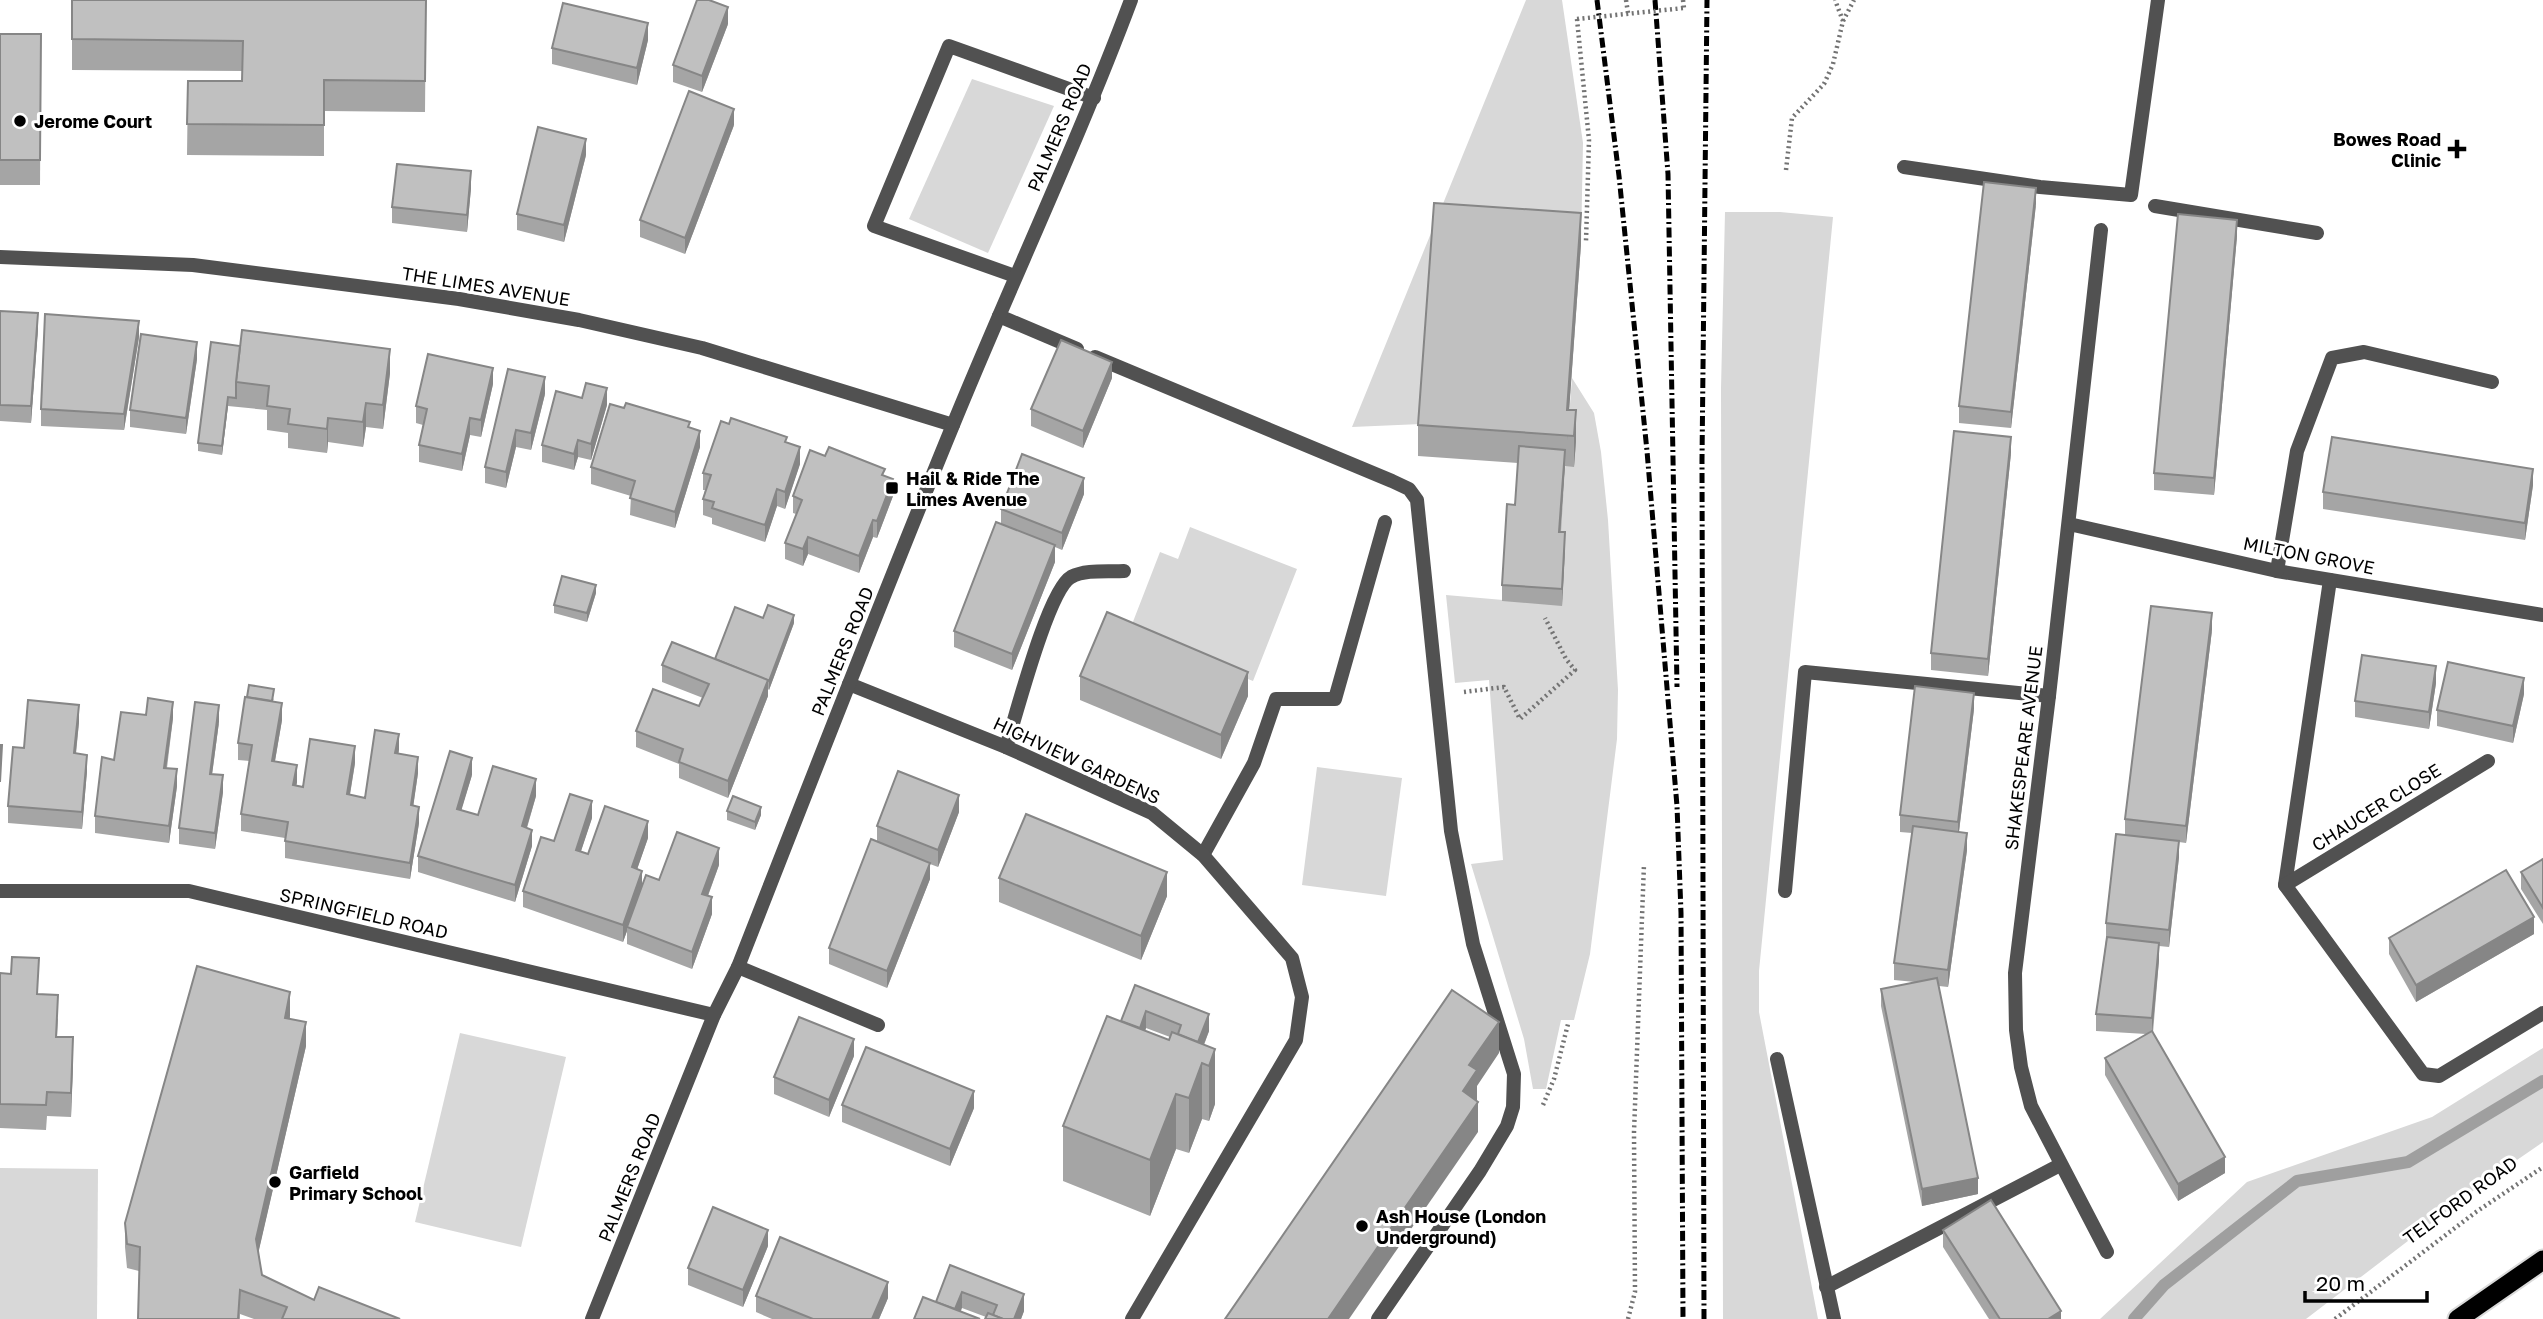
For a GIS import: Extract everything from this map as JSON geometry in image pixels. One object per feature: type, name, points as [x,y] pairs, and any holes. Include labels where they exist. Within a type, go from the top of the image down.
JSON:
[{"type":"highway","points":[[2458,1319],[2543,1260]]},
{"type":"street","name":"PALMERS ROAD","points":[[592,1319],[715,1015],[738,967],[953,425],[1094,98],[1131,0]]},
{"type":"street","points":[[1904,167],[2040,187],[2131,195],[2158,0]]},
{"type":"street","points":[[1015,276],[874,226],[949,46],[1094,98]]},
{"type":"street","points":[[2155,206],[2317,233]]},
{"type":"street","name":"SHAKESPEARE AVENUE","points":[[2101,230],[2015,973],[2015,1007],[2021,1067],[2031,1106],[2106,1252]]},
{"type":"street","name":"THE LIMES AVENUE","points":[[0,257],[193,265],[459,299],[579,320],[702,348],[953,425]]},
{"type":"street","points":[[999,316],[1409,489],[1417,500],[1451,831],[1473,944],[1514,1074],[1513,1107],[1507,1126],[1480,1171],[1378,1319]]},
{"type":"street","points":[[2277,571],[2297,451],[2332,358],[2364,352],[2492,382]]},
{"type":"street","points":[[1203,855],[1254,762],[1276,699],[1335,699],[1385,522]]},
{"type":"street","name":"MILTON GROVE","points":[[2069,524],[2277,571],[2543,615]]},
{"type":"street","points":[[1006,747],[1046,621],[1068,578],[1080,573],[1124,571]]},
{"type":"street","points":[[2330,580],[2285,885],[2423,1074],[2439,1076],[2543,1013]]},
{"type":"street","points":[[1784,891],[1804,672],[2049,696]]},
{"type":"street","name":"HIGHVIEW GARDENS","points":[[849,684],[1006,747],[1152,813],[1203,855],[1292,958],[1302,997],[1296,1040],[1132,1319]]},
{"type":"street","name":"CHAUCER CLOSE","points":[[2285,885],[2488,761]]},
{"type":"street","name":"SPRINGFIELD ROAD","points":[[0,891],[188,891],[715,1015]]},
{"type":"street","points":[[738,967],[878,1025]]},
{"type":"street","points":[[1777,1059],[1834,1319]]},
{"type":"street","points":[[1826,1287],[2060,1165]]},
{"type":"path","points":[[1626,0],[1628,13]]},
{"type":"path","points":[[1586,241],[1589,140],[1577,19],[1684,8],[1683,0]]},
{"type":"path","points":[[1835,0],[1843,22]]},
{"type":"path","points":[[1786,170],[1792,118],[1825,84],[1833,64],[1843,22],[1854,0]]},
{"type":"path","points":[[1435,695],[1504,687],[1520,719],[1575,670],[1566,659],[1545,618]]},
{"type":"path","points":[[1628,1319],[1635,1292],[1634,1132],[1644,864]]},
{"type":"path","points":[[1507,1126],[1531,1134],[1554,1079],[1568,1024]]},
{"type":"path","name":"TELFORD ROAD","points":[[2335,1319],[2476,1212],[2543,1167]]},
{"type":"shaded area","points":[[1526,0],[1562,0],[1583,143],[1581,244],[1421,424],[1352,427]]},
{"type":"shaded area","points":[[972,79],[1054,106],[988,253],[909,219]]},
{"type":"shaded area","points":[[1725,212],[1780,212],[1833,217],[1759,971],[1759,1012],[1818,1319],[1723,1319],[1721,389]]},
{"type":"shaded area","points":[[1572,378],[1594,413],[1601,452],[1608,520],[1618,690],[1617,739],[1590,954],[1574,1020],[1561,1020],[1546,1089],[1533,1089],[1524,1039],[1471,864],[1503,860],[1489,680],[1455,683],[1446,595],[1561,605],[1559,548]]},
{"type":"shaded area","points":[[1190,527],[1297,569],[1253,681],[1129,632],[1160,552],[1178,559]]},
{"type":"shaded area","points":[[1317,767],[1402,778],[1386,896],[1302,885]]},
{"type":"shaded area","points":[[460,1033],[566,1057],[521,1247],[415,1222]]},
{"type":"shaded area","points":[[2543,1048],[2543,1142],[2485,1182],[2306,1319],[2100,1319],[2247,1182],[2432,1117]]},
{"type":"shaded area","points":[[0,1168],[98,1169],[97,1319],[0,1319]]},
{"type":"building","points":[[72,0],[426,0],[425,81],[324,80],[324,125],[187,124],[188,81],[242,81],[243,41],[72,39]]},
{"type":"building","points":[[697,0],[709,0],[728,7],[702,76],[673,65]]},
{"type":"building","points":[[563,3],[648,23],[637,68],[552,48]]},
{"type":"building","name":"Jerome Court","points":[[0,34],[41,34],[40,160],[0,160]]},
{"type":"building","points":[[689,91],[734,109],[685,238],[640,220]]},
{"type":"building","points":[[538,127],[586,139],[564,225],[517,214]]},
{"type":"building","points":[[397,164],[471,171],[467,215],[392,207]]},
{"type":"building","points":[[1984,182],[2036,188],[2011,412],[1959,406]]},
{"type":"building","points":[[1434,203],[1581,213],[1567,410],[1576,410],[1574,436],[1418,425]]},
{"type":"building","points":[[2178,214],[2237,220],[2214,478],[2154,473]]},
{"type":"building","points":[[0,311],[38,313],[31,406],[0,405]]},
{"type":"building","points":[[45,314],[139,321],[124,414],[41,409]]},
{"type":"building","points":[[242,330],[390,349],[383,405],[366,403],[363,422],[328,418],[327,429],[288,424],[290,409],[267,406],[269,386],[236,382]]},
{"type":"building","points":[[141,334],[197,342],[186,418],[130,410]]},
{"type":"building","points":[[1061,340],[1112,362],[1083,431],[1031,409]]},
{"type":"building","points":[[211,342],[240,346],[236,398],[228,397],[222,446],[198,443]]},
{"type":"building","points":[[428,354],[493,368],[481,420],[470,418],[462,454],[419,445],[427,409],[416,406]]},
{"type":"building","points":[[508,369],[545,377],[531,433],[516,430],[506,472],[485,467]]},
{"type":"building","points":[[586,383],[607,388],[591,444],[578,440],[574,454],[542,445],[556,391],[582,398]]},
{"type":"building","points":[[626,403],[690,422],[688,427],[700,431],[675,512],[630,498],[635,481],[591,467],[610,404],[624,408]]},
{"type":"building","points":[[731,418],[787,437],[785,442],[800,447],[785,492],[777,489],[765,525],[712,508],[714,502],[703,499],[711,475],[703,473],[721,421],[729,424]]},
{"type":"building","points":[[1954,431],[2011,437],[1988,659],[1931,653]]},
{"type":"building","points":[[2332,437],[2533,469],[2525,523],[2323,492]]},
{"type":"building","points":[[1519,446],[1565,450],[1559,532],[1565,532],[1562,589],[1502,585],[1507,504],[1515,505]]},
{"type":"building","points":[[829,447],[885,469],[882,475],[893,479],[877,521],[873,520],[859,556],[808,537],[803,549],[785,543],[802,500],[793,496],[810,450],[825,456]]},
{"type":"building","points":[[1022,454],[1084,478],[1062,533],[1001,509]]},
{"type":"building","points":[[996,522],[1055,545],[1012,654],[954,631]]},
{"type":"building","points":[[562,576],[596,585],[587,613],[554,605]]},
{"type":"building","points":[[768,605],[794,615],[769,681],[715,659],[735,607],[763,618]]},
{"type":"building","points":[[2151,606],[2212,613],[2186,826],[2125,819]]},
{"type":"building","points":[[1107,612],[1248,672],[1221,735],[1080,676]]},
{"type":"building","points":[[672,642],[768,680],[728,781],[679,762],[683,749],[636,731],[653,689],[699,706],[709,684],[662,665]]},
{"type":"building","points":[[2362,655],[2436,666],[2429,712],[2355,701]]},
{"type":"building","points":[[2448,662],[2524,678],[2513,726],[2437,710]]},
{"type":"building","points":[[249,685],[274,689],[272,701],[247,697]]},
{"type":"building","points":[[1915,686],[1974,693],[1958,822],[1900,815]]},
{"type":"building","points":[[245,697],[282,703],[272,761],[297,765],[293,785],[303,787],[310,739],[355,746],[347,794],[365,798],[375,730],[399,734],[395,753],[418,757],[411,805],[419,807],[410,863],[285,841],[288,822],[241,814],[252,745],[238,743]]},
{"type":"building","points":[[148,698],[173,702],[164,768],[177,769],[169,826],[95,816],[102,757],[114,760],[121,712],[146,715]]},
{"type":"building","points":[[28,700],[79,705],[74,753],[87,755],[82,812],[8,806],[13,747],[24,748]]},
{"type":"building","points":[[195,702],[219,705],[210,774],[223,775],[215,833],[179,828]]},
{"type":"building","points":[[0,745],[2,745],[0,782]]},
{"type":"building","points":[[450,751],[472,758],[457,809],[478,815],[493,766],[536,779],[522,826],[532,830],[515,885],[418,856]]},
{"type":"building","points":[[898,771],[959,795],[938,850],[877,826]]},
{"type":"building","points":[[570,794],[592,801],[576,850],[588,854],[605,806],[648,821],[632,867],[642,871],[623,925],[523,891],[541,837],[554,841]]},
{"type":"building","points":[[733,796],[761,807],[755,822],[727,811]]},
{"type":"building","points":[[1026,814],[1167,872],[1141,936],[999,878]]},
{"type":"building","points":[[1913,826],[1967,833],[1948,970],[1894,963]]},
{"type":"building","points":[[677,832],[719,848],[702,894],[712,897],[692,952],[627,927],[646,875],[659,880]]},
{"type":"building","points":[[2116,834],[2179,841],[2169,930],[2106,923]]},
{"type":"building","points":[[871,839],[930,863],[887,971],[829,948]]},
{"type":"building","points":[[2543,859],[2543,908],[2521,872]]},
{"type":"building","points":[[2506,870],[2534,917],[2416,985],[2389,938]]},
{"type":"building","points":[[2107,937],[2159,943],[2152,1018],[2096,1014]]},
{"type":"building","points":[[12,957],[39,958],[37,994],[58,995],[56,1037],[73,1037],[71,1093],[47,1092],[46,1105],[0,1104],[0,973],[11,974]]},
{"type":"building","points":[[197,966],[290,992],[285,1018],[306,1022],[256,1239],[262,1275],[314,1300],[319,1287],[400,1319],[282,1319],[287,1307],[240,1290],[238,1319],[138,1319],[140,1247],[127,1244],[125,1223]]},
{"type":"building","points":[[1937,978],[1978,1178],[1922,1189],[1881,989]]},
{"type":"building","points":[[1135,985],[1209,1014],[1198,1042],[1178,1034],[1181,1025],[1146,1011],[1140,1028],[1121,1021]]},
{"type":"building","name":"Ash House (London Underground)","points":[[1452,990],[1499,1022],[1469,1065],[1477,1070],[1463,1091],[1478,1102],[1328,1319],[1225,1319]]},
{"type":"building","points":[[1107,1016],[1169,1040],[1172,1032],[1215,1049],[1209,1066],[1202,1063],[1189,1098],[1176,1094],[1150,1160],[1063,1126]]},
{"type":"building","points":[[799,1017],[854,1039],[829,1100],[774,1077]]},
{"type":"building","points":[[2152,1031],[2225,1157],[2178,1184],[2105,1058]]},
{"type":"building","points":[[866,1047],[974,1091],[950,1149],[842,1105]]},
{"type":"building","points":[[1991,1200],[2061,1311],[2048,1319],[2000,1319],[1943,1230]]},
{"type":"building","points":[[713,1207],[768,1230],[743,1290],[688,1268]]},
{"type":"building","points":[[780,1237],[888,1282],[872,1319],[813,1319],[756,1296]]},
{"type":"building","points":[[950,1265],[1024,1294],[1014,1319],[993,1315],[997,1305],[962,1292],[955,1309],[936,1302]]},
{"type":"building","points":[[923,1297],[980,1319],[914,1319]]},
{"type":"building","points":[[988,1313],[1003,1319],[985,1319]]},
{"type":"waterway","points":[[2134,1319],[2164,1285],[2297,1181],[2408,1162],[2543,1081]]},
{"type":"railway","points":[[1597,0],[1619,176],[1647,451],[1677,806],[1681,913],[1683,1319]]},
{"type":"railway","points":[[1655,0],[1668,174],[1677,687]]},
{"type":"railway","points":[[1704,1319],[1702,460],[1707,0]]},
{"type":"place","name":"Jerome Court","points":[[20,121]]},
{"type":"place","name":"Bowes Road Clinic","points":[[2457,149]]},
{"type":"place","name":"Hail & Ride The Limes Avenue","points":[[892,488]]},
{"type":"place","name":"Garfield Primary School","points":[[275,1182]]},
{"type":"place","name":"Ash House (London Underground)","points":[[1362,1226]]}]
